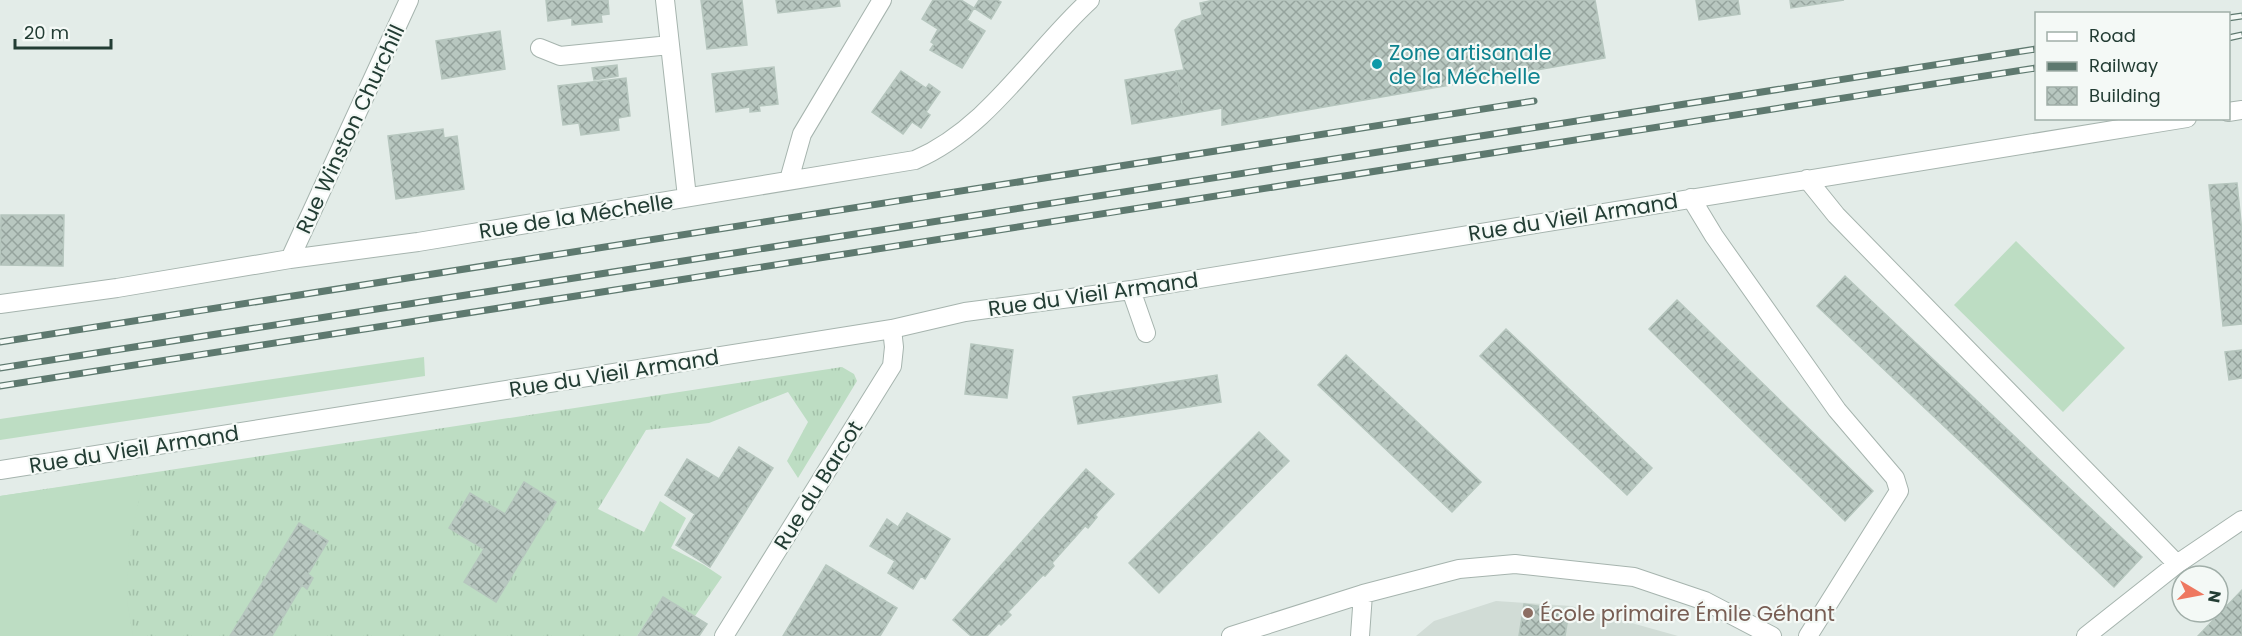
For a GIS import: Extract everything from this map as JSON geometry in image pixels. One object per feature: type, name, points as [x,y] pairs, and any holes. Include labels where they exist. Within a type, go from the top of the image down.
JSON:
[{"type":"street","name":"Rue Winston Churchill","points":[[290,259],[409,0]]},
{"type":"street","points":[[664,0],[687,197]]},
{"type":"street","points":[[789,180],[802,134],[882,0]]},
{"type":"street","name":"Rue de la Méchelle","points":[[0,304],[117,288],[290,259],[418,242],[915,160],[939,150],[992,106],[1065,23],[1090,0]]},
{"type":"street","points":[[540,48],[560,56],[670,45]]},
{"type":"street","name":"Rue du Vieil Armand","points":[[0,470],[892,329],[965,312],[1131,290],[2175,120]]},
{"type":"street","points":[[1807,179],[1836,215],[2177,564],[2242,520]]},
{"type":"street","points":[[1691,198],[1714,237],[1837,410],[1895,478],[1899,491],[1808,636]]},
{"type":"street","points":[[1131,290],[1146,333]]},
{"type":"street","name":"Rue du Barcot","points":[[724,636],[892,366],[894,347],[892,329]]},
{"type":"street","points":[[1231,636],[1363,594],[1459,569],[1515,564],[1634,578],[1705,601],[1772,636]]},
{"type":"street","points":[[2086,636],[2170,570]]},
{"type":"street","points":[[1360,636],[1363,594]]},
{"type":"shaded area","name":"École primaire Émile Géhant","points":[[1496,601],[1571,606],[1678,636],[1416,636],[1434,621]]},
{"type":"green space","points":[[2016,241],[2125,348],[2063,412],[1954,305]]},
{"type":"green space","points":[[424,357],[425,376],[0,440],[0,419]]},
{"type":"green space","points":[[842,367],[854,374],[857,381],[798,478],[787,461],[808,422],[788,392],[709,423],[646,430],[598,509],[644,532],[660,501],[686,518],[671,548],[722,577],[695,616],[663,597],[637,636],[0,636],[0,496]]},
{"type":"green space","points":[[145,475],[129,543],[127,601],[133,636],[0,636],[0,496]]},
{"type":"building","points":[[546,0],[608,0],[609,14],[601,15],[602,22],[572,25],[572,18],[548,21]]},
{"type":"building","points":[[701,0],[742,0],[747,45],[707,49]]},
{"type":"building","points":[[776,0],[839,0],[840,6],[778,13]]},
{"type":"building","points":[[933,0],[961,0],[974,8],[967,20],[985,31],[962,68],[930,50],[934,44],[931,42],[938,29],[922,19]]},
{"type":"building","points":[[979,0],[1001,2],[991,19],[974,8]]},
{"type":"building","name":"Zone artisanale de la Méchelle","points":[[1214,0],[1595,0],[1605,58],[1222,125],[1222,108],[1184,115],[1176,71],[1184,70],[1175,30],[1182,21],[1202,15],[1200,3]]},
{"type":"building","points":[[1696,0],[1738,0],[1740,14],[1699,20]]},
{"type":"building","points":[[1790,0],[1844,0],[1791,8]]},
{"type":"building","points":[[500,31],[505,69],[442,79],[436,41]]},
{"type":"building","points":[[617,65],[618,76],[594,80],[592,68]]},
{"type":"building","points":[[774,67],[778,104],[759,106],[760,111],[750,112],[750,107],[716,112],[712,74]]},
{"type":"building","points":[[901,71],[926,88],[929,84],[940,92],[926,112],[930,115],[921,128],[912,122],[903,134],[872,112]]},
{"type":"building","points":[[1176,71],[1184,115],[1132,124],[1125,80]]},
{"type":"building","points":[[626,78],[630,116],[618,118],[619,130],[581,135],[579,123],[563,125],[558,86]]},
{"type":"building","points":[[443,129],[444,138],[457,136],[464,189],[396,199],[388,136]]},
{"type":"building","points":[[2237,183],[2242,232],[2242,324],[2223,326],[2209,185]]},
{"type":"building","points":[[1,215],[64,215],[63,266],[0,265]]},
{"type":"building","points":[[1845,276],[2142,557],[2114,587],[1817,306]]},
{"type":"building","points":[[1677,300],[1873,491],[1845,521],[1649,329]]},
{"type":"building","points":[[1506,329],[1652,468],[1627,495],[1480,356]]},
{"type":"building","points":[[971,344],[1013,350],[1007,398],[965,394]]},
{"type":"building","points":[[2242,350],[2242,378],[2229,380],[2225,352]]},
{"type":"building","points":[[1346,355],[1481,482],[1452,512],[1318,385]]},
{"type":"building","points":[[1217,375],[1221,402],[1078,424],[1073,397]]},
{"type":"building","points":[[1259,432],[1289,461],[1159,593],[1129,563]]},
{"type":"building","points":[[739,447],[773,468],[710,567],[676,545],[695,514],[665,495],[687,459],[719,479]]},
{"type":"building","points":[[1086,469],[1114,494],[1095,515],[1097,517],[1088,528],[1085,526],[1052,563],[1054,566],[1008,612],[1011,615],[1001,625],[999,623],[987,636],[971,636],[953,620]]},
{"type":"building","points":[[524,482],[556,502],[496,602],[464,582],[484,549],[449,528],[470,493],[505,514]]},
{"type":"building","points":[[907,513],[950,539],[925,579],[921,576],[913,589],[888,573],[895,561],[870,546],[887,519],[898,527]]},
{"type":"building","points":[[299,523],[328,541],[308,574],[313,578],[307,589],[302,585],[272,636],[230,636]]},
{"type":"building","points":[[826,565],[897,608],[880,636],[783,636]]},
{"type":"building","points":[[2242,590],[2242,636],[2198,636],[2209,624],[2230,624],[2230,603]]},
{"type":"building","points":[[663,597],[707,624],[699,636],[638,636]]},
{"type":"building","points":[[1524,604],[1569,611],[1565,636],[1519,636]]},
{"type":"railway","points":[[2230,18],[2242,16]]},
{"type":"railway","points":[[2230,38],[2242,35]]},
{"type":"railway","points":[[0,368],[2035,49]]},
{"type":"railway","points":[[0,386],[2035,68]]},
{"type":"railway","points":[[0,342],[1534,101]]},
{"type":"place","name":"Zone artisanale de la Méchelle","points":[[1377,64]]},
{"type":"place","name":"École primaire Émile Géhant","points":[[1528,613]]}]
